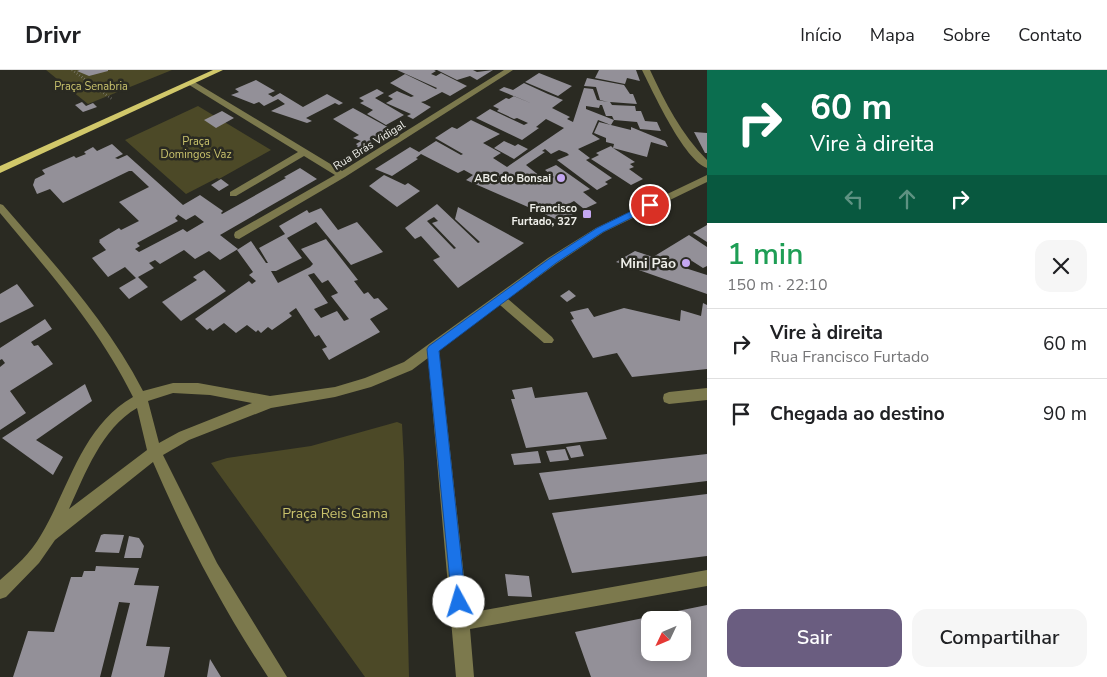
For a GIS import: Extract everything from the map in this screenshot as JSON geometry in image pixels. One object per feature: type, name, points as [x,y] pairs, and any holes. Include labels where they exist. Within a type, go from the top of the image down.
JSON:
[{"type":"main road","points":[[0,170],[219,70]]},
{"type":"street","name":"Rua Brás Vidigal","points":[[239,235],[342,175],[509,70]]},
{"type":"street","points":[[646,70],[683,139],[707,165]]},
{"type":"street","points":[[190,83],[342,175]]},
{"type":"street","points":[[233,194],[304,152]]},
{"type":"street","points":[[49,535],[155,452],[184,436],[270,402],[335,392],[408,366],[552,261],[600,230],[707,178]]},
{"type":"street","points":[[0,207],[78,300],[112,347],[140,397],[155,452],[206,559],[247,632],[278,677]]},
{"type":"street","points":[[500,298],[548,340]]},
{"type":"street","points":[[433,349],[465,677]]},
{"type":"street","points":[[0,591],[35,557],[49,535],[91,451],[111,423],[129,404],[140,397],[156,391],[174,388],[201,388],[270,402]]},
{"type":"street","points":[[669,398],[707,394]]},
{"type":"street","points":[[461,622],[707,578]]},
{"type":"path","points":[[72,70],[129,112]]},
{"type":"green space","name":"Praça Senabria","points":[[46,70],[172,70],[88,104]]},
{"type":"green space","name":"Praça Domingos Vaz","points":[[198,106],[271,150],[219,179],[217,178],[186,194],[125,140]]},
{"type":"green space","name":"Praça Reis Gama","points":[[397,422],[402,424],[404,462],[409,677],[365,677],[211,463],[227,458],[311,446]]},
{"type":"building","points":[[397,70],[434,70],[436,71],[431,74],[436,76],[441,73],[467,86],[450,96],[442,92],[421,102],[431,107],[413,119],[407,116],[411,114],[386,103],[393,99],[388,96],[397,91],[411,97],[414,96],[390,83],[405,74],[437,88]]},
{"type":"building","points":[[437,70],[473,70],[477,72],[493,70],[477,80],[470,76],[457,80]]},
{"type":"building","points":[[599,70],[636,70],[640,81],[627,78],[625,84],[595,78]]},
{"type":"building","points":[[77,71],[108,71],[89,76]]},
{"type":"building","points":[[539,73],[572,86],[558,96],[525,82]]},
{"type":"building","points":[[587,78],[624,85],[630,94],[633,94],[637,104],[610,102],[612,105],[635,106],[636,111],[641,111],[645,121],[657,122],[661,131],[640,129],[637,122],[614,120],[611,125],[598,120],[592,134],[600,139],[578,149],[590,158],[586,160],[612,178],[605,182],[608,184],[597,190],[557,160],[569,155],[559,150],[551,154],[545,149],[542,151],[545,152],[526,165],[546,181],[554,177],[545,170],[556,165],[590,189],[583,192],[597,203],[584,209],[574,201],[563,207],[573,215],[560,221],[466,180],[473,175],[464,170],[458,173],[421,154],[416,158],[418,159],[392,176],[375,169],[410,147],[419,152],[436,141],[461,155],[463,154],[435,138],[452,127],[457,129],[471,120],[500,134],[483,143],[501,153],[493,158],[507,167],[564,128],[546,119],[536,127],[539,128],[522,140],[476,118],[490,109],[524,125],[528,123],[497,111],[499,109],[493,106],[506,98],[509,99],[514,96],[499,90],[504,87],[513,90],[524,83],[563,100],[552,108],[570,117],[567,119],[573,122],[584,88],[593,89],[597,100],[608,102],[600,100],[596,87],[584,86]],"holes":[[[602,105],[606,116],[612,116],[614,120],[586,109],[586,106],[599,108]]]},
{"type":"building","points":[[256,80],[275,91],[268,94],[273,97],[280,93],[303,107],[327,94],[343,103],[339,105],[335,103],[306,118],[312,121],[307,123],[271,111],[285,104],[278,99],[264,106],[259,102],[254,104],[231,95],[239,92],[235,89]]},
{"type":"building","points":[[377,89],[384,93],[375,98],[404,115],[386,125],[367,114],[373,110],[360,103],[364,101],[359,98]]},
{"type":"building","points":[[82,102],[86,106],[93,103],[97,107],[83,112],[75,105]]},
{"type":"building","points":[[353,108],[393,130],[360,151],[355,148],[358,146],[356,144],[361,141],[353,138],[359,135],[333,119]]},
{"type":"building","points":[[222,111],[234,118],[216,128],[204,120]]},
{"type":"building","points":[[599,122],[631,130],[631,127],[665,141],[668,147],[651,142],[647,157],[613,148],[614,144],[606,142],[606,138],[594,133]]},
{"type":"building","points":[[694,132],[707,133],[707,153],[705,153]]},
{"type":"building","points":[[504,141],[515,146],[518,144],[528,149],[514,159],[494,148]]},
{"type":"building","points":[[112,144],[123,154],[115,158],[118,159],[127,155],[183,205],[200,195],[223,211],[222,214],[286,178],[284,177],[300,168],[317,179],[220,235],[238,249],[220,260],[209,251],[195,259],[184,250],[160,264],[155,260],[149,263],[154,268],[138,277],[148,287],[129,299],[119,288],[136,278],[125,267],[108,277],[92,258],[106,250],[99,240],[119,228],[121,230],[139,221],[119,202],[149,187],[132,171],[129,171],[63,203],[50,189],[37,194],[33,185],[35,179],[45,174],[42,170],[74,156],[76,158],[86,154],[84,152],[93,147],[97,151]],"holes":[[[177,214],[186,220],[195,215],[204,222],[187,232],[183,229],[139,252],[135,249],[140,246],[137,243],[178,221],[175,218]]]},
{"type":"building","points":[[611,146],[635,162],[630,164],[634,167],[629,169],[643,179],[631,185],[591,159],[599,155],[596,153]]},
{"type":"building","points":[[384,175],[405,185],[408,183],[420,191],[397,207],[369,186]]},
{"type":"building","points":[[221,179],[229,185],[219,191],[211,185]]},
{"type":"building","points":[[437,204],[478,243],[480,242],[455,219],[458,207],[524,243],[458,288],[433,260],[440,257],[421,236],[415,239],[405,228]],"holes":[[[434,217],[438,221],[432,223],[456,248],[454,249],[427,221]]]},
{"type":"building","points":[[321,208],[338,230],[357,222],[383,252],[351,265],[316,222],[287,238],[302,258],[276,271],[271,271],[278,283],[310,267],[313,264],[301,249],[326,239],[358,280],[354,281],[364,294],[368,292],[374,299],[378,298],[388,309],[370,319],[380,332],[329,360],[322,349],[327,347],[319,335],[315,337],[296,308],[289,313],[292,316],[272,330],[268,327],[261,333],[258,330],[256,332],[247,325],[236,333],[224,323],[213,331],[210,328],[207,330],[195,319],[249,281],[252,284],[256,281],[249,275],[253,272],[237,250],[251,241],[266,263],[268,263],[259,248],[285,234],[279,226],[307,210],[309,213]],"holes":[[[314,273],[322,283],[328,280],[338,293],[331,296],[349,319],[344,321],[337,311],[321,318],[314,309],[328,303],[308,275]]]},
{"type":"building","points":[[707,225],[707,242],[693,233]]},
{"type":"building","points":[[689,235],[707,247],[707,266],[703,268],[692,261],[682,267],[707,275],[707,294],[616,262],[635,251],[653,257]]},
{"type":"building","points":[[204,270],[226,291],[181,321],[162,302],[197,280],[193,277]]},
{"type":"building","points":[[17,284],[34,306],[0,323],[0,294]]},
{"type":"building","points":[[569,290],[576,296],[567,302],[560,296]]},
{"type":"building","points":[[703,303],[707,305],[707,369],[632,377],[617,353],[593,358],[571,320],[574,319],[570,312],[588,308],[594,317],[624,308],[680,321],[681,310],[701,316]]},
{"type":"building","points":[[45,319],[52,329],[31,342],[34,346],[38,345],[53,364],[10,391],[26,413],[0,430],[0,367],[5,363],[2,359],[0,360],[0,348]]},
{"type":"building","points":[[85,384],[92,401],[36,440],[63,457],[53,475],[2,438]]},
{"type":"building","points":[[532,387],[535,398],[587,392],[607,439],[526,448],[511,399],[515,399],[512,390]]},
{"type":"building","points":[[580,445],[584,456],[571,458],[566,447]]},
{"type":"building","points":[[565,449],[569,460],[550,462],[546,451]]},
{"type":"building","points":[[538,451],[541,463],[514,465],[511,454]]},
{"type":"building","points":[[707,454],[707,481],[549,500],[539,473]]},
{"type":"building","points":[[707,494],[707,556],[572,573],[552,513]]},
{"type":"building","points":[[101,535],[124,535],[119,553],[95,552]]},
{"type":"building","points":[[129,536],[139,538],[144,546],[141,558],[124,558]]},
{"type":"building","points":[[96,566],[139,568],[134,585],[159,586],[146,646],[170,647],[164,677],[111,677],[130,603],[119,602],[100,677],[13,677],[28,631],[54,632],[71,577],[82,577],[84,571],[95,571]]},
{"type":"building","points":[[505,574],[529,576],[532,597],[508,596]]},
{"type":"building","points":[[707,605],[707,677],[591,677],[575,632],[641,618],[641,661],[691,661],[691,611],[678,611]]},
{"type":"building","points":[[210,659],[221,677],[207,677]]},
{"type":"place","name":"ABC do Bonsai","points":[[561,178]]},
{"type":"place","name":"Francisco Furtado, 327","points":[[587,214]]},
{"type":"place","name":"Mini Pão","points":[[686,263]]},
{"type":"route","points":[[459,602],[433,349],[552,261],[600,230],[650,205]]}]
